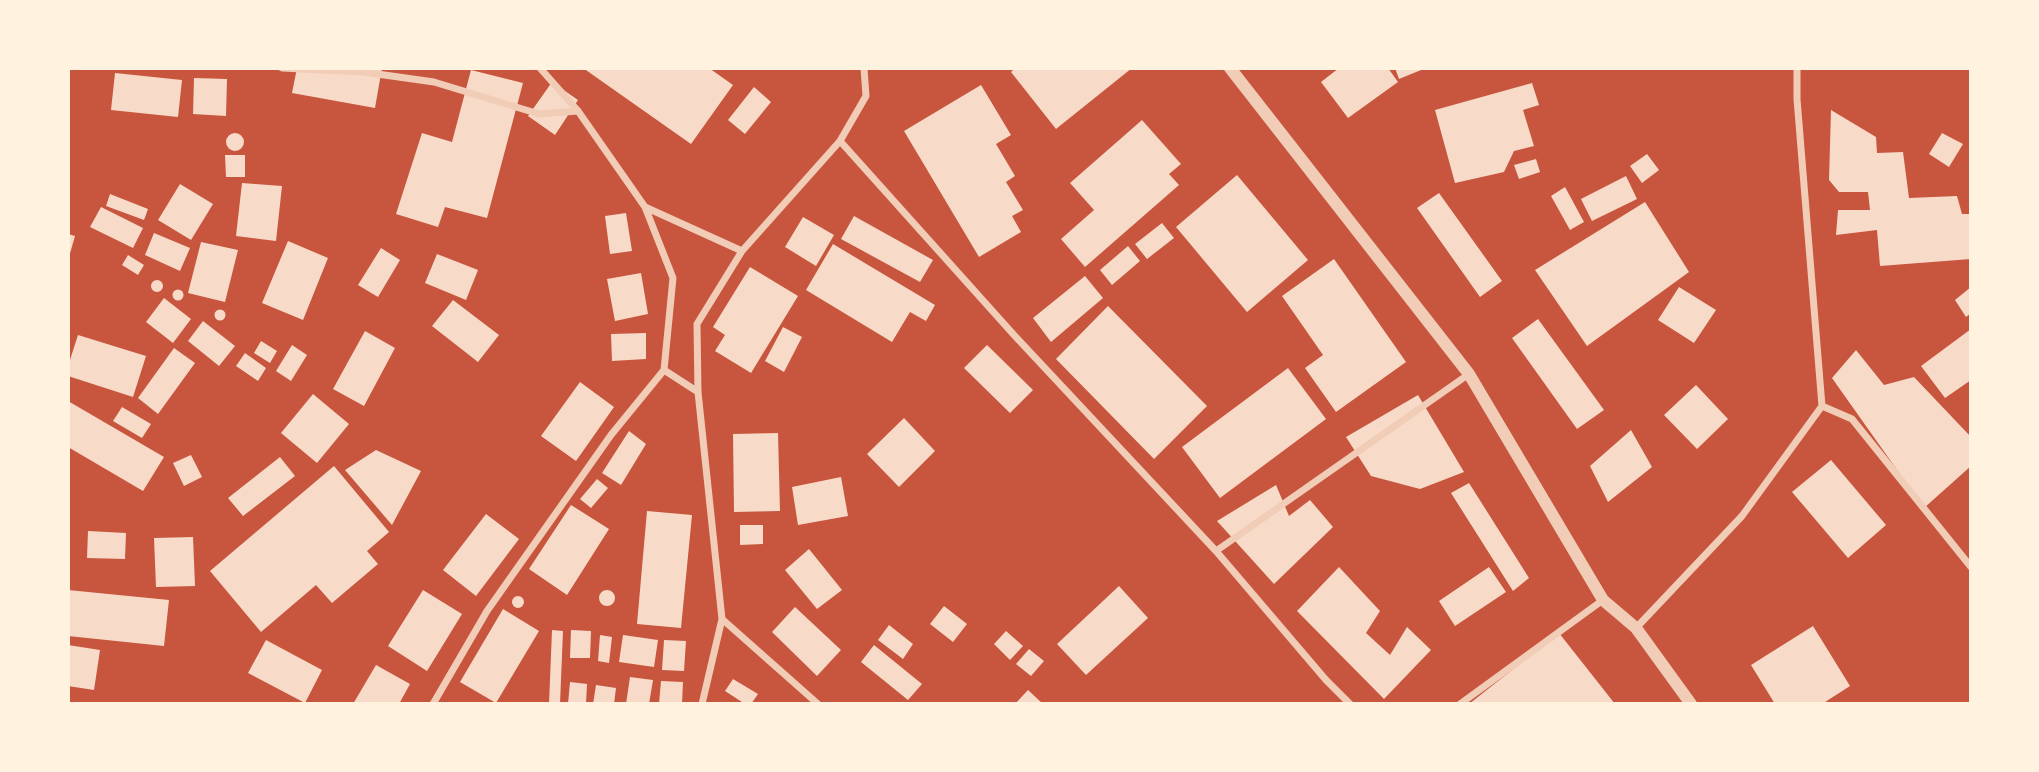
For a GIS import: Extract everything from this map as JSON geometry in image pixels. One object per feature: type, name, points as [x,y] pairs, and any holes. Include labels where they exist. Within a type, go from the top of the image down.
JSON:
[{"type":"street","points":[[282,68],[363,72],[434,82],[539,114],[578,111]]},
{"type":"street","points":[[433,704],[487,611],[611,435],[664,370],[673,278],[645,207],[578,111],[540,68]]},
{"type":"street","points":[[702,704],[722,619],[698,392],[696,324],[741,251],[840,141],[866,96],[864,68]]},
{"type":"street","points":[[1230,68],[1469,374],[1603,600],[1636,628],[1691,704]]},
{"type":"street","points":[[1636,628],[1742,516],[1822,406],[1797,99],[1797,68]]},
{"type":"street","points":[[840,141],[1014,335],[1216,551],[1326,680],[1350,704]]},
{"type":"street","points":[[645,207],[741,251]]},
{"type":"street","points":[[664,370],[698,392]]},
{"type":"street","points":[[1216,551],[1469,374]]},
{"type":"street","points":[[1822,406],[1852,419],[1971,568]]},
{"type":"street","points":[[1460,704],[1603,600]]},
{"type":"street","points":[[722,619],[818,704]]},
{"type":"building","points":[[297,68],[382,68],[375,108],[292,93]]},
{"type":"building","points":[[583,68],[709,68],[733,85],[691,144]]},
{"type":"building","points":[[1015,68],[1132,68],[1056,129],[1011,72]]},
{"type":"building","points":[[1339,68],[1388,68],[1398,82],[1348,118],[1321,82]]},
{"type":"building","points":[[1395,68],[1426,68],[1399,79]]},
{"type":"building","points":[[471,70],[523,83],[487,218],[445,207],[438,227],[396,214],[422,133],[452,142]]},
{"type":"building","points":[[115,73],[182,80],[178,117],[111,110]]},
{"type":"building","points":[[194,78],[227,79],[226,116],[193,114]]},
{"type":"building","points":[[552,82],[578,100],[555,135],[528,116]]},
{"type":"building","points":[[1532,83],[1539,105],[1523,110],[1534,146],[1514,151],[1504,172],[1455,183],[1435,110]]},
{"type":"building","points":[[981,85],[1011,135],[996,144],[1015,176],[1006,182],[1023,210],[1012,216],[1021,232],[979,257],[904,131]]},
{"type":"building","points":[[754,87],[771,102],[745,134],[728,120]]},
{"type":"building","points":[[1831,110],[1876,137],[1877,153],[1903,152],[1909,198],[1957,196],[1962,214],[1971,214],[1971,259],[1880,266],[1877,230],[1836,235],[1838,210],[1870,210],[1868,192],[1839,192],[1829,180]]},
{"type":"building","points":[[1142,120],[1181,164],[1169,174],[1179,185],[1085,267],[1061,239],[1094,210],[1070,183]]},
{"type":"building","points":[[235,133],[243,138],[244,142],[239,150],[235,151],[227,146],[226,142],[231,134]]},
{"type":"building","points":[[1942,133],[1963,144],[1949,167],[1929,154]]},
{"type":"building","points":[[1647,154],[1659,170],[1642,183],[1630,166]]},
{"type":"building","points":[[225,155],[245,155],[245,177],[226,177]]},
{"type":"building","points":[[1536,159],[1540,172],[1519,179],[1514,165]]},
{"type":"building","points":[[1237,175],[1308,260],[1247,312],[1176,227]]},
{"type":"building","points":[[1626,176],[1637,199],[1592,221],[1581,199]]},
{"type":"building","points":[[242,183],[282,186],[276,241],[236,236]]},
{"type":"building","points":[[180,184],[213,204],[191,240],[158,220]]},
{"type":"building","points":[[1565,187],[1584,222],[1570,230],[1551,196]]},
{"type":"building","points":[[1439,193],[1502,281],[1480,297],[1417,208]]},
{"type":"building","points":[[110,194],[148,209],[144,220],[106,206]]},
{"type":"building","points":[[1645,202],[1689,272],[1587,346],[1535,270]]},
{"type":"building","points":[[101,207],[143,228],[133,248],[90,227]]},
{"type":"building","points":[[626,213],[632,251],[610,254],[605,216]]},
{"type":"building","points":[[854,216],[933,260],[920,282],[841,239]]},
{"type":"building","points":[[803,217],[834,235],[816,266],[785,247]]},
{"type":"building","points":[[1162,223],[1174,238],[1147,259],[1135,244]]},
{"type":"building","points":[[154,233],[190,248],[180,271],[145,255]]},
{"type":"building","points":[[68,234],[75,236],[69,257],[68,257]]},
{"type":"building","points":[[288,241],[328,258],[303,320],[262,303]]},
{"type":"building","points":[[201,242],[238,250],[225,302],[188,293]]},
{"type":"building","points":[[833,244],[935,305],[926,321],[910,312],[892,342],[806,290]]},
{"type":"building","points":[[1128,246],[1140,261],[1112,285],[1100,270]]},
{"type":"building","points":[[381,248],[400,260],[378,297],[358,285]]},
{"type":"building","points":[[437,254],[478,270],[466,300],[425,283]]},
{"type":"building","points":[[128,255],[144,265],[138,275],[122,265]]},
{"type":"building","points":[[1334,259],[1406,362],[1336,412],[1305,368],[1323,355],[1282,296]]},
{"type":"building","points":[[750,267],[798,296],[751,373],[715,351],[725,335],[713,327]]},
{"type":"building","points":[[641,273],[648,314],[615,321],[607,279]]},
{"type":"building","points":[[1085,276],[1103,298],[1051,342],[1033,318]]},
{"type":"building","points":[[152,281],[162,281],[162,291],[152,291]]},
{"type":"building","points":[[1679,287],[1716,310],[1694,343],[1658,320]]},
{"type":"building","points":[[1971,287],[1971,313],[1966,317],[1955,300]]},
{"type":"building","points":[[178,289],[184,295],[178,301],[172,295]]},
{"type":"building","points":[[164,298],[191,319],[173,343],[146,322]]},
{"type":"building","points":[[453,300],[499,335],[478,362],[432,326]]},
{"type":"building","points":[[1108,306],[1207,406],[1154,459],[1056,359]]},
{"type":"building","points":[[220,309],[226,315],[220,321],[214,315]]},
{"type":"building","points":[[1538,319],[1604,410],[1577,429],[1512,338]]},
{"type":"building","points":[[203,321],[235,346],[219,366],[188,341]]},
{"type":"building","points":[[783,327],[802,337],[784,372],[765,361]]},
{"type":"building","points":[[1971,329],[1971,380],[1945,398],[1921,366]]},
{"type":"building","points":[[365,331],[395,348],[364,406],[333,389]]},
{"type":"building","points":[[646,333],[646,359],[612,361],[611,334]]},
{"type":"building","points":[[78,335],[146,356],[133,397],[68,376],[68,366]]},
{"type":"building","points":[[261,341],[277,351],[270,363],[254,353]]},
{"type":"building","points":[[292,345],[307,355],[291,381],[276,371]]},
{"type":"building","points":[[987,345],[1033,390],[1010,413],[964,368]]},
{"type":"building","points":[[174,348],[195,363],[158,414],[138,398]]},
{"type":"building","points":[[1856,350],[1884,385],[1914,377],[1971,437],[1971,466],[1924,508],[1832,378]]},
{"type":"building","points":[[245,353],[266,368],[258,381],[236,366]]},
{"type":"building","points":[[1288,368],[1326,419],[1220,498],[1182,447]]},
{"type":"building","points":[[580,382],[614,407],[576,461],[541,436]]},
{"type":"building","points":[[1696,385],[1728,419],[1697,449],[1664,415]]},
{"type":"building","points":[[313,394],[349,424],[317,463],[281,433]]},
{"type":"building","points":[[1418,395],[1464,472],[1420,489],[1371,476],[1346,437]]},
{"type":"building","points":[[68,401],[164,457],[143,491],[68,447]]},
{"type":"building","points":[[122,407],[151,424],[142,438],[113,421]]},
{"type":"building","points":[[904,418],[935,451],[899,487],[867,454]]},
{"type":"building","points":[[1631,430],[1652,467],[1608,502],[1590,466]]},
{"type":"building","points":[[629,431],[646,444],[621,485],[602,473]]},
{"type":"building","points":[[778,433],[780,511],[734,512],[733,434]]},
{"type":"building","points":[[376,450],[421,471],[392,525],[345,470]]},
{"type":"building","points":[[191,455],[202,477],[184,486],[173,463]]},
{"type":"building","points":[[280,457],[295,476],[243,516],[228,498]]},
{"type":"building","points":[[1831,460],[1886,525],[1848,558],[1792,492]]},
{"type":"building","points":[[334,466],[389,532],[367,551],[378,564],[332,603],[316,585],[261,632],[210,571]]},
{"type":"building","points":[[841,477],[848,516],[798,525],[792,487]]},
{"type":"building","points":[[597,479],[608,488],[591,508],[580,499]]},
{"type":"building","points":[[1469,483],[1529,578],[1513,591],[1451,493]]},
{"type":"building","points":[[1276,485],[1289,516],[1310,500],[1333,527],[1274,584],[1217,521]]},
{"type":"building","points":[[571,505],[609,529],[567,595],[529,569]]},
{"type":"building","points":[[647,511],[692,515],[681,628],[637,624]]},
{"type":"building","points":[[486,514],[519,539],[476,596],[443,570]]},
{"type":"building","points":[[740,525],[763,525],[763,544],[740,545]]},
{"type":"building","points":[[88,531],[126,533],[125,559],[87,558]]},
{"type":"building","points":[[193,537],[195,586],[156,587],[154,538]]},
{"type":"building","points":[[809,549],[842,590],[817,609],[785,570]]},
{"type":"building","points":[[1339,567],[1380,611],[1366,633],[1390,655],[1407,627],[1431,650],[1384,699],[1297,611]]},
{"type":"building","points":[[1489,567],[1506,592],[1455,626],[1439,601]]},
{"type":"building","points":[[1119,586],[1148,618],[1086,675],[1057,644]]},
{"type":"building","points":[[68,590],[169,600],[164,646],[68,636]]},
{"type":"building","points":[[423,590],[462,614],[427,671],[388,646]]},
{"type":"building","points":[[607,590],[613,592],[613,604],[607,606],[601,604],[599,598],[601,592]]},
{"type":"building","points":[[518,596],[524,602],[518,608],[512,602]]},
{"type":"building","points":[[944,606],[967,624],[953,642],[930,624]]},
{"type":"building","points":[[795,607],[841,650],[817,676],[772,632]]},
{"type":"building","points":[[503,609],[539,631],[496,703],[460,682]]},
{"type":"building","points":[[889,625],[913,644],[903,659],[878,640]]},
{"type":"building","points":[[1813,626],[1850,686],[1822,704],[1775,704],[1751,665]]},
{"type":"building","points":[[552,630],[563,631],[560,704],[549,704]]},
{"type":"building","points":[[571,630],[591,631],[590,658],[570,658]]},
{"type":"building","points":[[1006,631],[1023,646],[1010,660],[994,644]]},
{"type":"building","points":[[1559,633],[1615,704],[1469,704]]},
{"type":"building","points":[[600,635],[612,637],[609,663],[598,661]]},
{"type":"building","points":[[623,635],[658,640],[654,667],[619,662]]},
{"type":"building","points":[[266,640],[322,670],[305,703],[248,673]]},
{"type":"building","points":[[664,640],[686,641],[684,671],[662,670]]},
{"type":"building","points":[[68,645],[100,650],[94,690],[68,686]]},
{"type":"building","points":[[874,645],[922,684],[908,700],[861,662]]},
{"type":"building","points":[[1029,649],[1044,661],[1031,676],[1016,664]]},
{"type":"building","points":[[376,665],[410,684],[399,704],[353,704]]},
{"type":"building","points":[[630,677],[653,680],[649,704],[626,704]]},
{"type":"building","points":[[733,679],[758,694],[751,704],[745,704],[725,691]]},
{"type":"building","points":[[661,681],[683,682],[682,704],[659,704]]},
{"type":"building","points":[[570,682],[587,684],[586,704],[568,704]]},
{"type":"building","points":[[596,685],[616,688],[614,704],[593,704]]},
{"type":"building","points":[[1028,690],[1043,704],[1015,704]]}]
